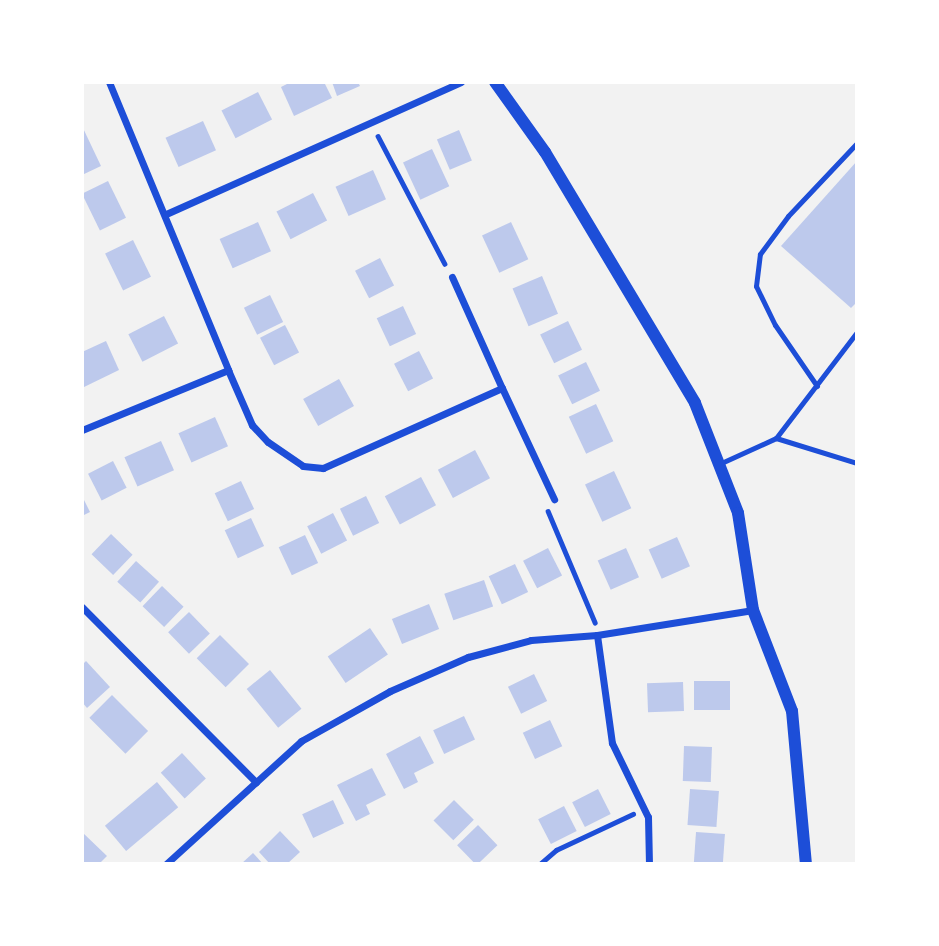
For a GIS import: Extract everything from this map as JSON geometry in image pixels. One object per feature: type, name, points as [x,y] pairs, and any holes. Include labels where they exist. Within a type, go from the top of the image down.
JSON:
[{"type":"street","points":[[110,82],[252,425],[268,442],[303,466],[323,468],[502,388]]},
{"type":"street","points":[[166,214],[461,82]]},
{"type":"street","points":[[495,82],[545,152],[695,403],[738,513],[753,610],[792,711],[806,864]]},
{"type":"street","points":[[452,277],[554,499]]},
{"type":"street","points":[[82,430],[228,370]]},
{"type":"street","points":[[82,607],[256,782]]},
{"type":"street","points":[[166,864],[301,741],[390,691],[468,657],[531,639],[597,635],[753,610]]},
{"type":"street","points":[[597,635],[612,743],[643,809],[649,864]]},
{"type":"lane","points":[[817,386],[775,325],[756,286],[760,254],[788,216],[857,143]]},
{"type":"lane","points":[[719,464],[776,439],[857,332]]},
{"type":"lane","points":[[776,439],[857,463]]},
{"type":"path","points":[[371,123],[452,277]]},
{"type":"path","points":[[554,499],[547,508],[592,610],[597,635]]},
{"type":"path","points":[[540,864],[556,850],[643,809]]},
{"type":"building","points":[[291,82],[324,82],[332,98],[294,116],[281,87]]},
{"type":"building","points":[[332,82],[358,82],[360,86],[337,96]]},
{"type":"building","points":[[258,92],[272,120],[236,138],[221,111]]},
{"type":"building","points":[[203,121],[216,150],[179,167],[166,138]]},
{"type":"building","points":[[82,126],[101,166],[82,175]]},
{"type":"building","points":[[459,130],[472,160],[450,170],[437,139]]},
{"type":"building","points":[[432,149],[449,186],[420,200],[403,163]]},
{"type":"building","points":[[857,161],[857,302],[851,308],[781,246]]},
{"type":"building","points":[[373,170],[386,199],[349,216],[336,187]]},
{"type":"building","points":[[108,181],[126,218],[100,231],[82,194]]},
{"type":"building","points":[[313,193],[327,221],[291,239],[276,212]]},
{"type":"building","points":[[258,222],[271,251],[233,268],[220,239]]},
{"type":"building","points":[[511,222],[528,259],[499,273],[482,236]]},
{"type":"building","points":[[133,240],[151,277],[123,290],[105,254]]},
{"type":"building","points":[[380,258],[394,286],[369,298],[355,271]]},
{"type":"building","points":[[542,276],[558,314],[529,326],[513,289]]},
{"type":"building","points":[[270,295],[283,322],[257,335],[244,308]]},
{"type":"building","points":[[403,306],[416,334],[390,346],[377,318]]},
{"type":"building","points":[[164,316],[178,344],[142,362],[128,334]]},
{"type":"building","points":[[568,321],[582,350],[554,363],[540,335]]},
{"type":"building","points":[[285,325],[299,353],[274,365],[260,338]]},
{"type":"building","points":[[106,341],[119,370],[82,388],[82,352]]},
{"type":"building","points":[[419,351],[433,379],[408,391],[394,364]]},
{"type":"building","points":[[586,362],[600,391],[572,404],[558,376]]},
{"type":"building","points":[[339,379],[354,406],[318,426],[303,399]]},
{"type":"building","points":[[596,404],[613,441],[586,454],[569,417]]},
{"type":"building","points":[[215,417],[228,446],[191,463],[178,433]]},
{"type":"building","points":[[161,441],[174,470],[137,487],[124,457]]},
{"type":"building","points":[[475,450],[490,478],[453,498],[438,470]]},
{"type":"building","points":[[113,461],[127,488],[102,500],[88,474]]},
{"type":"building","points":[[614,471],[631,508],[602,522],[585,485]]},
{"type":"building","points":[[421,477],[436,505],[400,525],[385,496]]},
{"type":"building","points":[[241,481],[254,509],[228,521],[215,493]]},
{"type":"building","points":[[82,496],[90,512],[82,516]]},
{"type":"building","points":[[366,496],[379,523],[353,536],[340,509]]},
{"type":"building","points":[[333,513],[347,541],[321,554],[307,526]]},
{"type":"building","points":[[251,518],[264,546],[238,558],[225,530]]},
{"type":"building","points":[[111,534],[133,555],[113,575],[92,554]]},
{"type":"building","points":[[305,535],[318,563],[292,575],[279,547]]},
{"type":"building","points":[[677,537],[690,566],[662,579],[649,550]]},
{"type":"building","points":[[548,548],[562,576],[537,588],[523,561]]},
{"type":"building","points":[[626,548],[639,577],[611,590],[598,561]]},
{"type":"building","points":[[136,561],[159,582],[140,603],[117,582]]},
{"type":"building","points":[[515,564],[528,592],[502,604],[489,576]]},
{"type":"building","points":[[484,580],[493,606],[453,620],[444,594]]},
{"type":"building","points":[[162,586],[184,607],[164,627],[143,606]]},
{"type":"building","points":[[429,604],[439,629],[402,644],[392,619]]},
{"type":"building","points":[[189,612],[210,634],[189,654],[168,632]]},
{"type":"building","points":[[370,628],[388,655],[346,683],[328,657]]},
{"type":"building","points":[[220,635],[249,664],[226,687],[197,658]]},
{"type":"building","points":[[86,661],[110,687],[87,708],[82,702],[82,665]]},
{"type":"building","points":[[270,670],[301,709],[278,728],[247,689]]},
{"type":"building","points":[[534,674],[547,701],[521,714],[508,687]]},
{"type":"building","points":[[694,681],[730,681],[730,710],[694,710]]},
{"type":"building","points":[[683,682],[684,711],[648,712],[647,683]]},
{"type":"building","points":[[112,695],[148,731],[125,754],[89,718]]},
{"type":"building","points":[[464,716],[475,740],[444,754],[433,730]]},
{"type":"building","points":[[550,720],[562,746],[535,759],[523,733]]},
{"type":"building","points":[[420,736],[434,763],[414,773],[418,782],[404,789],[386,754]]},
{"type":"building","points":[[684,746],[712,747],[711,782],[683,781]]},
{"type":"building","points":[[182,753],[206,779],[185,798],[161,773]]},
{"type":"building","points":[[372,768],[386,795],[366,805],[370,814],[356,821],[337,785]]},
{"type":"building","points":[[157,782],[178,807],[126,851],[105,826]]},
{"type":"building","points":[[598,789],[611,814],[585,827],[572,802]]},
{"type":"building","points":[[690,789],[719,791],[716,827],[687,825]]},
{"type":"building","points":[[333,800],[344,824],[313,838],[302,814]]},
{"type":"building","points":[[454,800],[474,820],[453,840],[433,821]]},
{"type":"building","points":[[564,806],[577,831],[551,844],[538,819]]},
{"type":"building","points":[[478,825],[497,845],[478,864],[457,845]]},
{"type":"building","points":[[280,831],[300,852],[287,864],[270,864],[259,852]]},
{"type":"building","points":[[82,832],[107,856],[99,864],[82,864]]},
{"type":"building","points":[[696,832],[725,834],[723,864],[694,864]]},
{"type":"building","points":[[253,853],[263,864],[241,864]]}]
